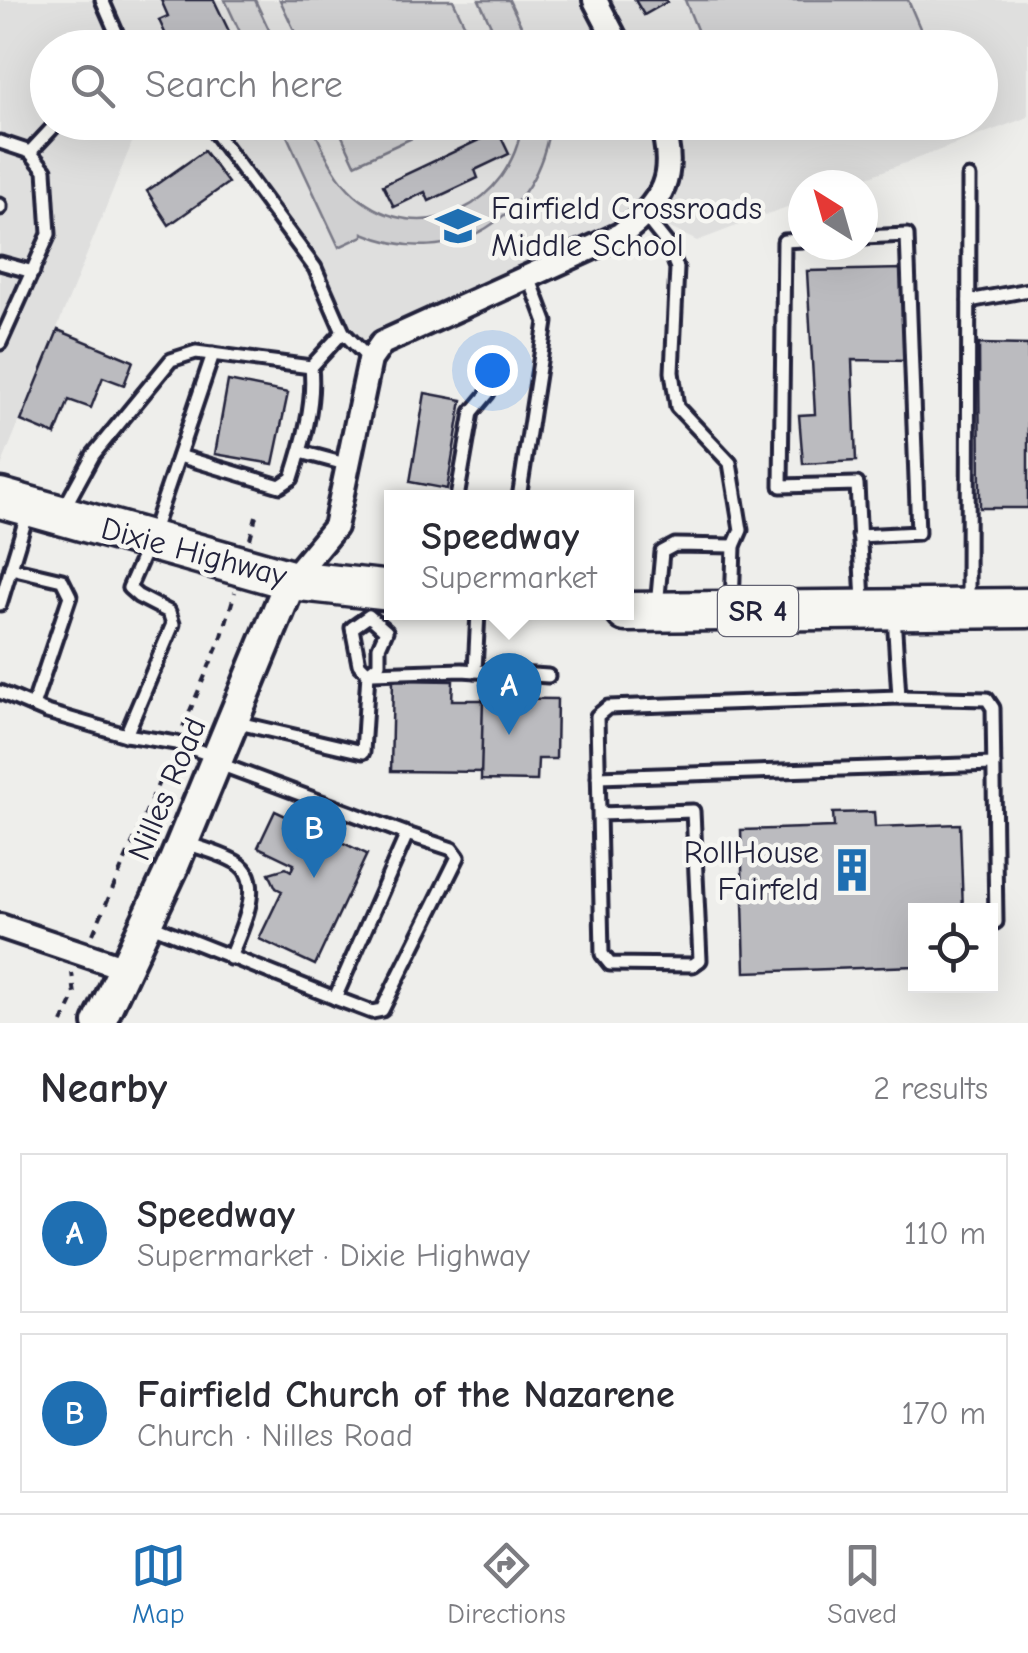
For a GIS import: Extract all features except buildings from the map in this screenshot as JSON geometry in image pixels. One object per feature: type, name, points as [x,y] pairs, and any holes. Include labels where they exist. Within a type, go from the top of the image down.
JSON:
[{"type":"main road","name":"Dixie Highway","points":[[30,507],[291,580],[378,599]]},
{"type":"main road","name":"SR 4","points":[[642,612],[1028,608]]},
{"type":"street","points":[[595,0],[611,30]]},
{"type":"street","points":[[291,580],[335,527],[370,360],[382,343],[620,235],[646,216],[666,186],[670,158],[666,140]]},
{"type":"street","name":"Nilles Road","points":[[99,1023],[183,842],[291,580]]},
{"type":"street","points":[[0,926],[125,968]]},
{"type":"lane","points":[[102,0],[115,30]]},
{"type":"lane","points":[[30,152],[41,140]]},
{"type":"lane","points":[[220,140],[315,268],[342,332],[370,360]]},
{"type":"lane","points":[[0,142],[30,152],[45,170],[49,234],[0,343]]},
{"type":"lane","points":[[968,609],[969,177]]},
{"type":"lane","points":[[646,216],[668,245],[676,268],[672,372],[676,406],[730,463],[740,530],[734,546],[732,611]]},
{"type":"lane","points":[[859,536],[918,533],[907,235],[878,236]]},
{"type":"lane","points":[[788,241],[784,241],[781,486],[857,484],[859,536],[900,697]]},
{"type":"lane","points":[[0,263],[33,272]]},
{"type":"lane","points":[[520,490],[546,322],[529,276]]},
{"type":"lane","points":[[969,302],[1028,290]]},
{"type":"lane","points":[[178,456],[280,486],[292,478],[300,452],[311,367],[342,332]]},
{"type":"lane","points":[[0,604],[30,507],[93,455],[170,360],[196,352],[311,367]]},
{"type":"lane","points":[[126,736],[173,624],[169,612],[128,588],[150,540],[213,354]]},
{"type":"lane","points":[[458,490],[472,412],[488,392]]},
{"type":"lane","points":[[300,452],[349,465]]},
{"type":"lane","points":[[642,612],[662,552],[675,546],[734,546]]},
{"type":"lane","points":[[11,568],[62,580],[70,596],[33,706]]},
{"type":"lane","points":[[368,673],[380,664],[379,648],[386,631],[378,599]]},
{"type":"lane","points":[[234,722],[363,752],[368,673],[359,664],[352,628],[378,599]]},
{"type":"lane","points":[[475,671],[478,620]]},
{"type":"lane","points":[[368,673],[475,671],[548,676]]},
{"type":"lane","points":[[0,692],[126,736],[176,743],[452,849],[458,857],[382,1010],[372,1012],[146,923]]},
{"type":"lane","points":[[599,814],[694,812],[700,960],[693,964],[610,964],[602,954],[598,777],[597,716],[608,707],[900,697],[987,699],[993,708],[996,903]]},
{"type":"lane","points":[[598,777],[994,764]]},
{"type":"lane","points":[[335,998],[407,834]]},
{"type":"lane","points":[[183,842],[239,864],[249,874],[252,888],[230,958]]},
{"type":"path","points":[[89,944],[226,624]]},
{"type":"path","points":[[62,1023],[75,995],[70,976]]},
{"type":"shaded area","name":"Fairfield Crossroads Middle School","points":[[0,0],[1028,0],[1028,117],[998,128],[998,30],[30,30],[30,140],[133,140],[0,469]]},
{"type":"shaded area","points":[[225,0],[255,0],[269,30],[239,30]]},
{"type":"shaded area","points":[[280,0],[453,0],[467,30],[294,30]]},
{"type":"shaded area","points":[[479,0],[509,0],[523,30],[493,30]]},
{"type":"shaded area","points":[[685,0],[908,0],[921,30],[697,30]]},
{"type":"shaded area","name":"Fairfield Crossroads Middle School","points":[[220,140],[966,140],[878,173],[878,170],[788,170],[788,207],[697,241],[645,216],[370,360],[343,332],[315,268]]},
{"type":"shaded area","points":[[289,140],[319,140],[347,187],[381,212],[408,219],[435,219],[460,211],[482,196],[501,176],[518,140],[546,140],[529,186],[510,210],[486,228],[459,240],[429,246],[396,243],[363,233],[339,247]]},
{"type":"shaded area","points":[[344,140],[408,140],[355,164]]},
{"type":"place","name":"Fairfield Crossroads Middle School","points":[[458,226]]},
{"type":"place","name":"Speedway","points":[[509,735]]},
{"type":"place","name":"RollHouse Fairfeld","points":[[852,870]]},
{"type":"place","name":"Fairfield Church of the Nazarene","points":[[314,878]]}]
